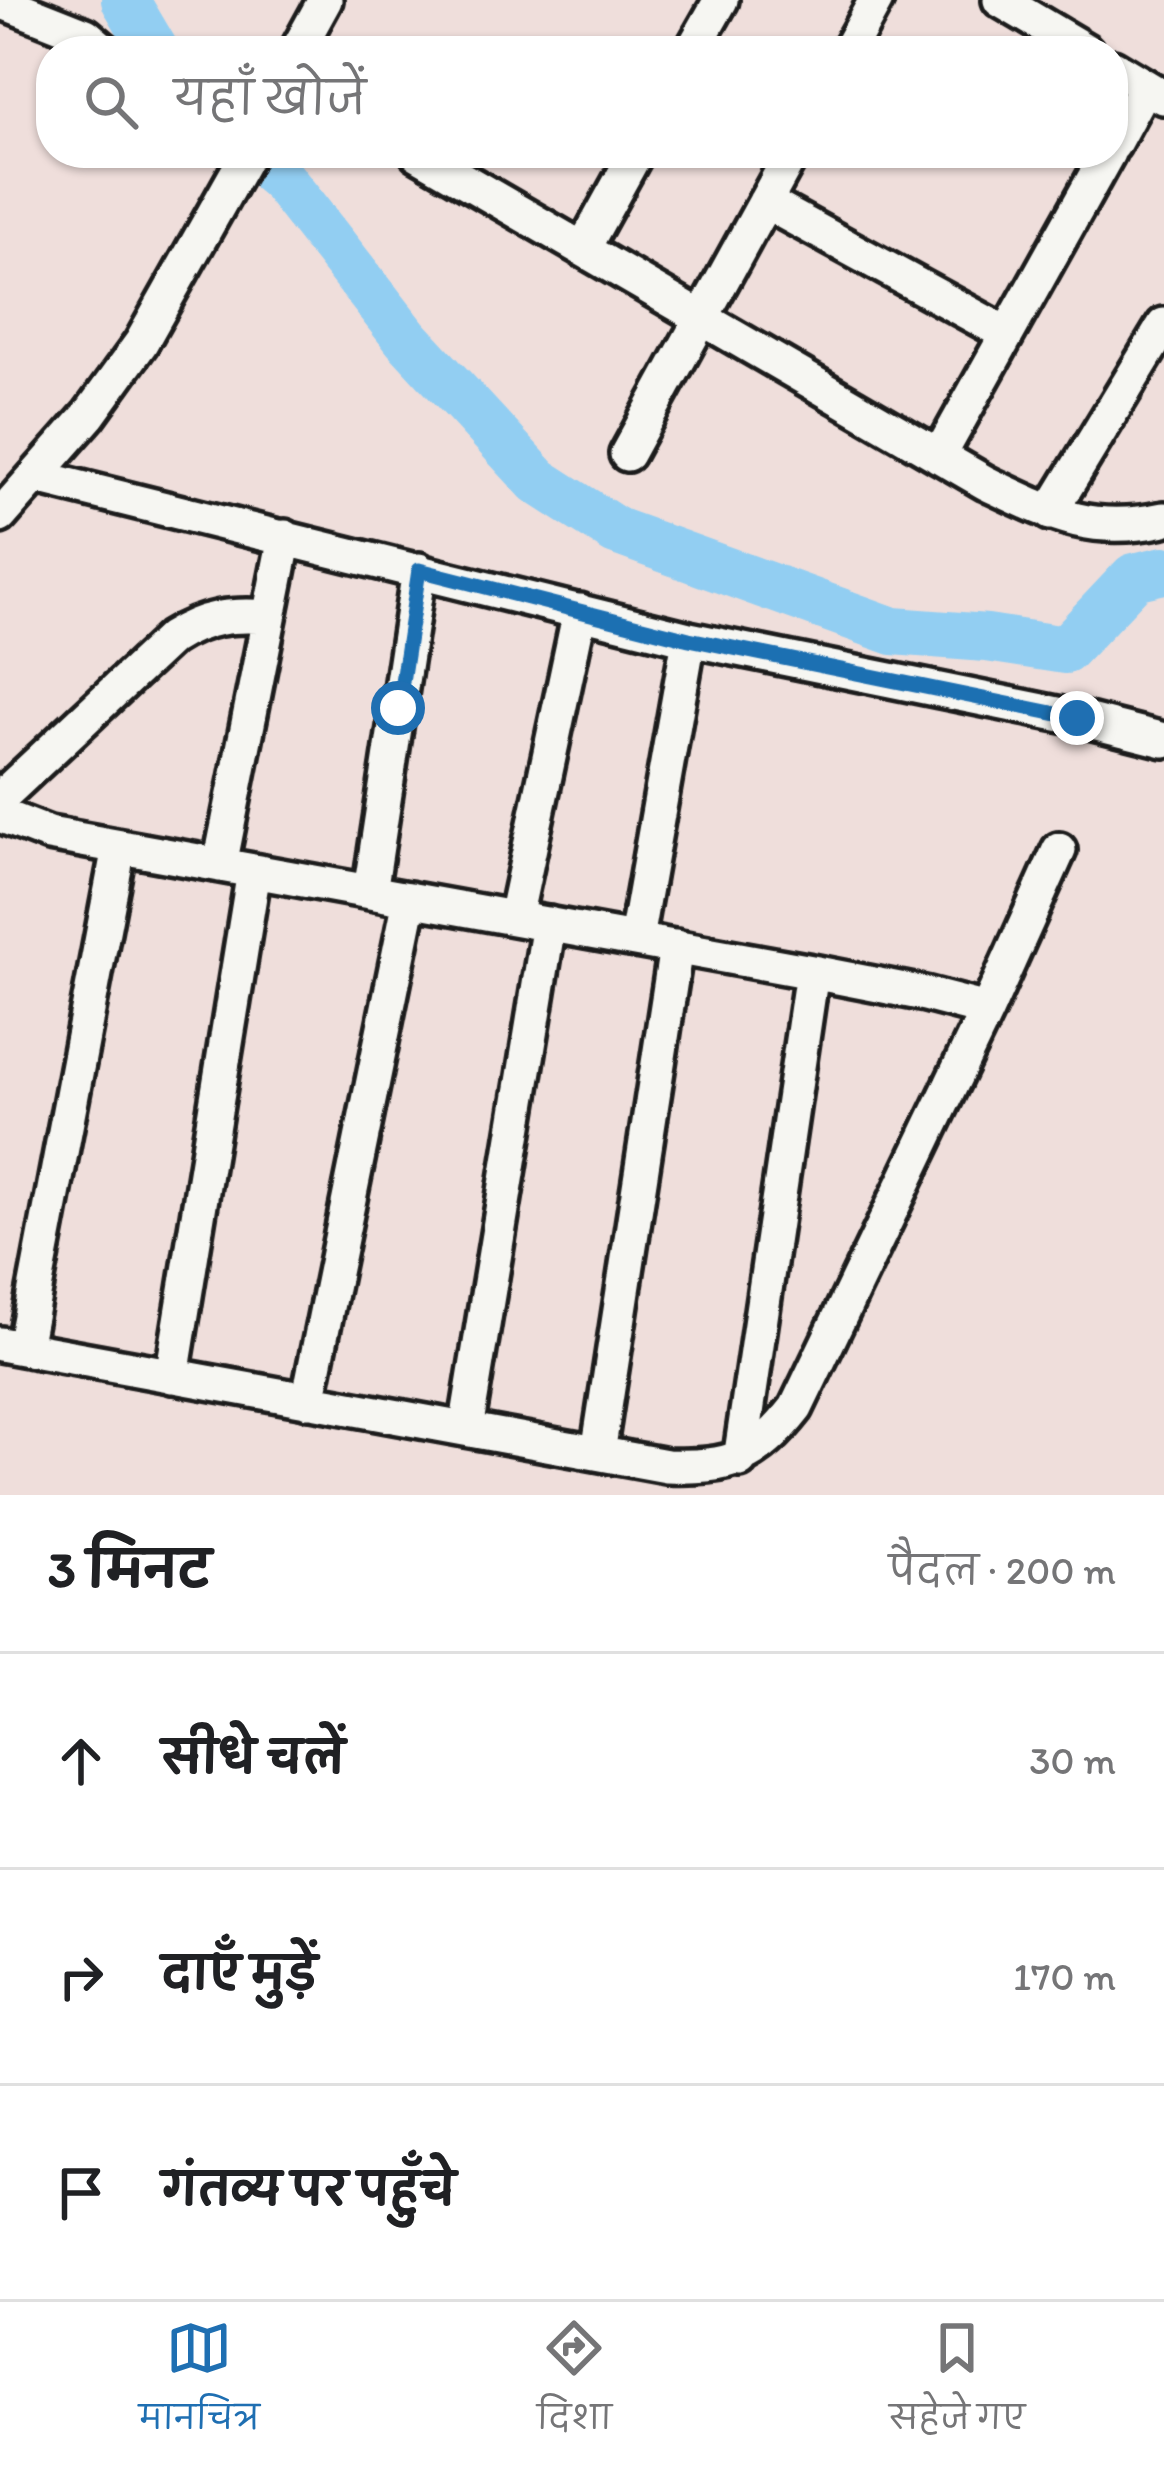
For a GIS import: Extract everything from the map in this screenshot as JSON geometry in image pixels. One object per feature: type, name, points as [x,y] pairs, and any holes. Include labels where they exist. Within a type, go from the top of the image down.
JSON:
[{"type":"street","points":[[305,36],[325,0]]},
{"type":"street","points":[[701,36],[721,0]]},
{"type":"street","points":[[856,36],[876,0]]},
{"type":"street","points":[[1000,0],[1061,36]]},
{"type":"street","points":[[0,2],[87,36]]},
{"type":"street","points":[[1128,76],[1155,92],[1128,126]]},
{"type":"street","points":[[0,515],[37,477],[141,343],[233,168]]},
{"type":"street","points":[[443,168],[939,456],[1050,513],[1086,525],[1138,525],[1164,519]]},
{"type":"street","points":[[583,250],[628,168]]},
{"type":"street","points":[[627,454],[784,168]]},
{"type":"street","points":[[939,456],[1100,168]]},
{"type":"street","points":[[766,202],[1007,334]]},
{"type":"street","points":[[1050,513],[1164,325]]},
{"type":"street","points":[[37,477],[689,639],[1164,740]]},
{"type":"street","points":[[220,865],[286,537]]},
{"type":"street","points":[[370,892],[419,570]]},
{"type":"street","points":[[515,918],[580,611]]},
{"type":"street","points":[[0,798],[171,638],[215,616],[269,616]]},
{"type":"street","points":[[636,940],[689,639]]},
{"type":"street","points":[[0,814],[49,834],[812,972],[987,1010]]},
{"type":"street","points":[[119,847],[12,1346],[598,1454],[705,1467],[740,1460],[772,1438],[796,1408],[1059,850]]},
{"type":"street","points":[[172,1376],[254,871]]},
{"type":"street","points":[[308,1401],[410,899]]},
{"type":"street","points":[[466,1429],[550,924]]},
{"type":"street","points":[[598,1454],[676,947]]},
{"type":"street","points":[[740,1460],[812,972]]},
{"type":"waterway","points":[[125,0],[146,36]]},
{"type":"waterway","points":[[268,168],[406,338],[538,481],[616,531],[893,631],[1065,650],[1134,577],[1164,570]]},
{"type":"route","points":[[398,708],[419,570],[689,639],[1077,718]]}]
